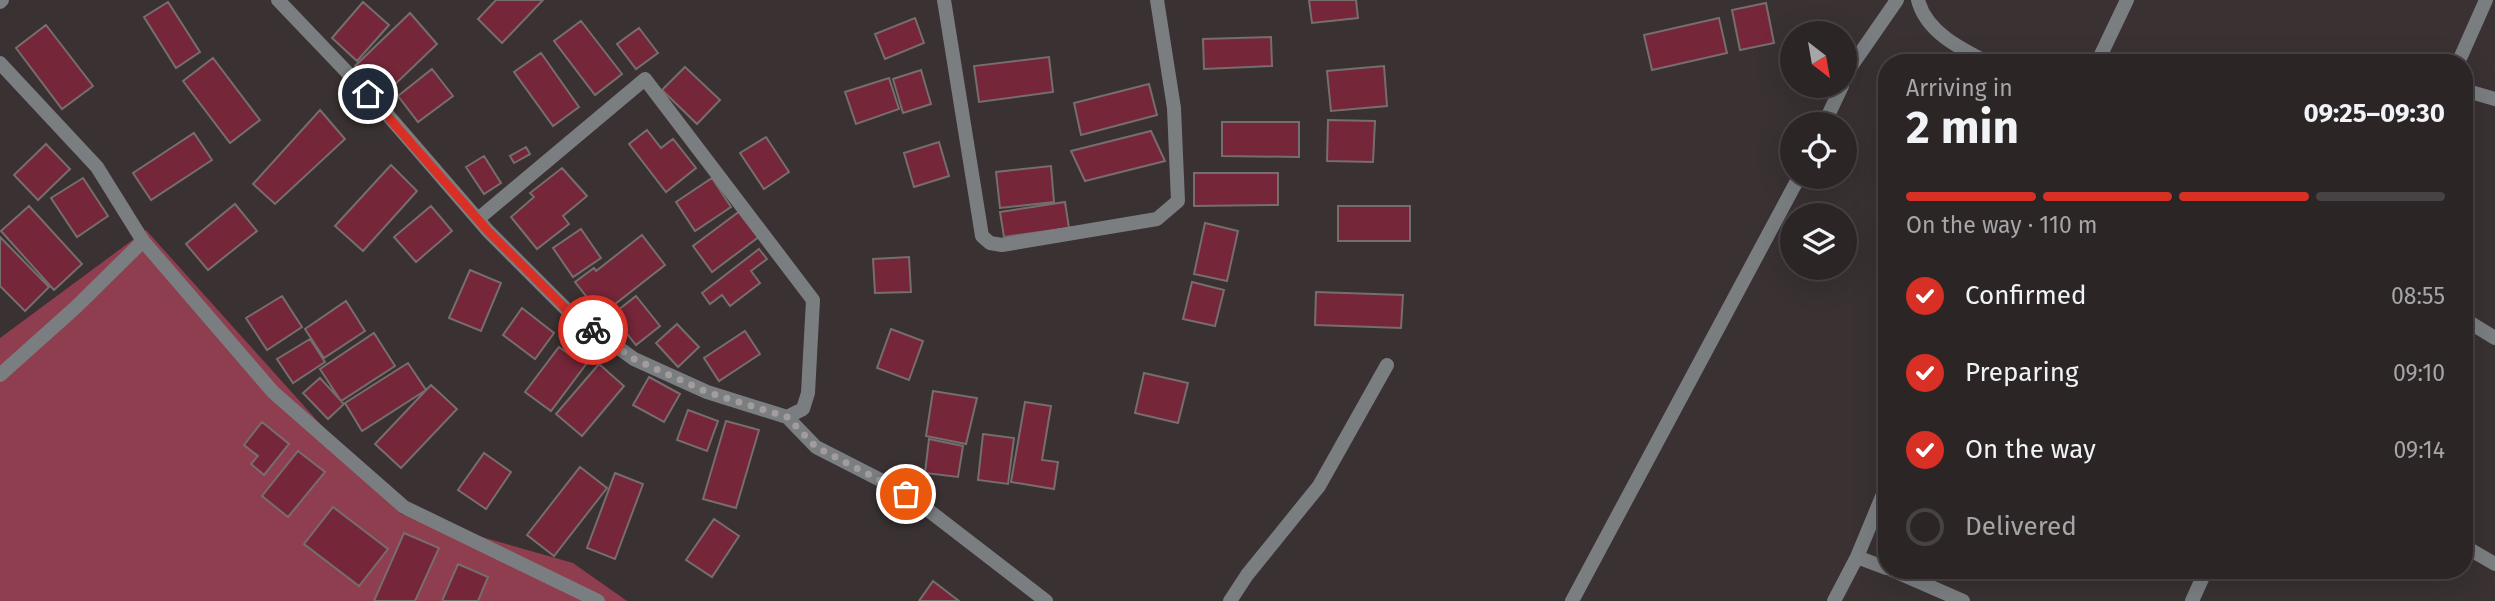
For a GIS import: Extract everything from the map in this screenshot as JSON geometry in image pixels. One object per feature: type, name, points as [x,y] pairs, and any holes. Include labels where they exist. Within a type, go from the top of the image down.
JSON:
[{"type":"street","points":[[278,0],[386,113],[478,219],[569,312],[634,359],[707,392],[787,417],[816,447],[906,494],[1046,601]]},
{"type":"street","points":[[944,0],[982,236],[989,243],[1002,245],[1157,219],[1178,201],[1174,108],[1157,0]]},
{"type":"street","points":[[1857,58],[1896,0]]},
{"type":"street","points":[[1918,0],[1921,11],[1940,33],[1972,54]]},
{"type":"street","points":[[2101,54],[2127,0]]},
{"type":"street","points":[[2462,54],[2486,0]]},
{"type":"street","points":[[0,63],[97,167],[143,241],[273,392],[404,507],[598,601]]},
{"type":"street","points":[[478,219],[645,79],[813,300],[808,393],[803,409],[787,417]]},
{"type":"street","points":[[2473,93],[2495,99]]},
{"type":"street","points":[[1572,601],[1793,189]]},
{"type":"street","points":[[0,375],[76,307],[143,241]]},
{"type":"street","points":[[2473,325],[2495,338]]},
{"type":"street","points":[[1230,601],[1247,575],[1319,486],[1387,365]]},
{"type":"street","points":[[1834,601],[1857,557],[1878,506]]},
{"type":"street","points":[[2473,551],[2495,564]]},
{"type":"street","points":[[1857,557],[1878,565]]},
{"type":"street","points":[[1913,579],[1963,601]]},
{"type":"street","points":[[2192,601],[2202,579]]},
{"type":"shaded area","points":[[146,230],[401,514],[573,563],[627,601],[0,601],[0,338]]},
{"type":"building","points":[[496,0],[543,0],[502,43],[478,19]]},
{"type":"building","points":[[1309,0],[1356,0],[1358,18],[1312,23]]},
{"type":"building","points":[[168,2],[200,52],[176,68],[144,17]]},
{"type":"building","points":[[363,2],[389,25],[357,61],[332,38]]},
{"type":"building","points":[[1766,3],[1774,43],[1740,50],[1732,10]]},
{"type":"building","points":[[410,13],[437,44],[387,92],[355,66]]},
{"type":"building","points":[[915,18],[924,43],[885,59],[875,34]]},
{"type":"building","points":[[1719,18],[1727,53],[1652,70],[1644,35]]},
{"type":"building","points":[[581,21],[622,74],[595,95],[554,41]]},
{"type":"building","points":[[46,25],[93,86],[62,109],[16,48]]},
{"type":"building","points":[[639,28],[658,53],[636,69],[617,44]]},
{"type":"building","points":[[1271,37],[1272,66],[1204,69],[1203,39]]},
{"type":"building","points":[[541,53],[579,107],[553,126],[514,72]]},
{"type":"building","points":[[1049,57],[1053,92],[979,102],[974,66]]},
{"type":"building","points":[[213,58],[260,120],[230,143],[183,81]]},
{"type":"building","points":[[1384,66],[1387,106],[1331,111],[1327,71]]},
{"type":"building","points":[[685,67],[720,100],[697,124],[662,90]]},
{"type":"building","points":[[432,69],[453,96],[418,122],[398,96]]},
{"type":"building","points":[[921,70],[931,104],[903,113],[893,79]]},
{"type":"building","points":[[889,78],[899,109],[856,124],[845,92]]},
{"type":"building","points":[[1149,84],[1157,115],[1081,135],[1074,103]]},
{"type":"building","points":[[320,110],[345,139],[275,204],[253,184]]},
{"type":"building","points":[[1328,120],[1375,121],[1373,162],[1327,161]]},
{"type":"building","points":[[1222,122],[1299,122],[1299,157],[1222,156]]},
{"type":"building","points":[[647,130],[661,148],[673,139],[696,168],[666,192],[629,144]]},
{"type":"building","points":[[1151,131],[1165,161],[1085,181],[1071,151]]},
{"type":"building","points":[[194,133],[212,160],[151,200],[133,173]]},
{"type":"building","points":[[766,137],[789,172],[764,189],[740,153]]},
{"type":"building","points":[[939,142],[949,176],[914,187],[904,153]]},
{"type":"building","points":[[46,144],[70,169],[38,200],[14,175]]},
{"type":"building","points":[[526,147],[530,154],[514,163],[510,156]]},
{"type":"building","points":[[484,156],[501,183],[484,194],[466,167]]},
{"type":"building","points":[[391,165],[417,191],[363,251],[335,226]]},
{"type":"building","points":[[1051,166],[1054,202],[1000,208],[996,172]]},
{"type":"building","points":[[562,168],[587,196],[563,216],[569,224],[537,249],[511,217],[534,197],[530,193]]},
{"type":"building","points":[[1194,173],[1278,173],[1278,205],[1194,206]]},
{"type":"building","points":[[83,178],[108,216],[77,237],[51,198]]},
{"type":"building","points":[[712,178],[731,207],[695,231],[676,202]]},
{"type":"building","points":[[1065,202],[1069,228],[1004,237],[1000,212]]},
{"type":"building","points":[[235,204],[257,231],[208,270],[186,244]]},
{"type":"building","points":[[29,206],[82,264],[54,290],[1,231]]},
{"type":"building","points":[[431,206],[452,231],[416,262],[394,237]]},
{"type":"building","points":[[1338,206],[1410,206],[1410,241],[1338,241]]},
{"type":"building","points":[[740,211],[760,236],[712,272],[693,246]]},
{"type":"building","points":[[1205,223],[1238,231],[1227,281],[1194,274]]},
{"type":"building","points":[[581,229],[601,258],[573,277],[553,248]]},
{"type":"building","points":[[642,235],[665,265],[601,315],[575,282],[594,268],[596,271]]},
{"type":"building","points":[[0,237],[49,287],[25,311],[0,286]]},
{"type":"building","points":[[759,249],[767,259],[751,271],[760,283],[730,306],[722,295],[710,304],[702,293]]},
{"type":"building","points":[[909,257],[911,292],[875,293],[873,259]]},
{"type":"building","points":[[470,270],[501,283],[481,331],[449,318]]},
{"type":"building","points":[[1192,282],[1224,290],[1215,326],[1183,319]]},
{"type":"building","points":[[1316,292],[1403,295],[1401,328],[1315,325]]},
{"type":"building","points":[[282,296],[302,327],[267,350],[246,318]]},
{"type":"building","points":[[636,296],[660,326],[636,345],[612,315]]},
{"type":"building","points":[[346,301],[365,331],[324,358],[305,329]]},
{"type":"building","points":[[522,308],[554,333],[535,359],[503,335]]},
{"type":"building","points":[[677,324],[699,347],[678,367],[656,343]]},
{"type":"building","points":[[891,329],[923,341],[909,380],[877,368]]},
{"type":"building","points":[[745,331],[760,354],[719,381],[704,358]]},
{"type":"building","points":[[374,333],[395,366],[341,401],[320,369]]},
{"type":"building","points":[[310,339],[325,362],[293,383],[277,359]]},
{"type":"building","points":[[559,347],[573,357],[578,350],[590,359],[551,411],[525,392]]},
{"type":"building","points":[[408,363],[426,390],[362,431],[345,403]]},
{"type":"building","points":[[599,364],[624,386],[582,436],[556,414]]},
{"type":"building","points":[[1144,373],[1188,383],[1178,423],[1135,413]]},
{"type":"building","points":[[649,377],[680,394],[664,422],[633,405]]},
{"type":"building","points":[[320,378],[344,404],[328,419],[303,393]]},
{"type":"building","points":[[431,385],[457,409],[401,468],[375,444]]},
{"type":"building","points":[[933,391],[977,398],[966,444],[926,436]]},
{"type":"building","points":[[1025,402],[1051,406],[1042,460],[1058,462],[1054,489],[1011,482]]},
{"type":"building","points":[[688,410],[718,421],[707,451],[677,440]]},
{"type":"building","points":[[726,421],[759,430],[736,508],[703,499]]},
{"type":"building","points":[[262,422],[289,444],[264,475],[251,464],[258,456],[244,445]]},
{"type":"building","points":[[983,434],[1014,438],[1008,484],[978,480]]},
{"type":"building","points":[[929,439],[963,446],[958,477],[925,473]]},
{"type":"building","points":[[298,451],[325,472],[288,517],[262,496]]},
{"type":"building","points":[[484,453],[511,472],[486,509],[458,490]]},
{"type":"building","points":[[580,467],[607,488],[554,556],[527,535]]},
{"type":"building","points":[[615,473],[643,484],[615,559],[587,548]]},
{"type":"building","points":[[333,507],[388,549],[359,586],[304,544]]},
{"type":"building","points":[[714,519],[739,536],[712,577],[686,560]]},
{"type":"building","points":[[404,533],[439,548],[415,601],[374,601]]},
{"type":"building","points":[[458,564],[488,577],[478,601],[442,601]]},
{"type":"building","points":[[933,581],[959,601],[919,601]]},
{"type":"way so far","points":[[593,330],[634,359],[707,392],[787,417],[816,447],[906,494]]},
{"type":"route","points":[[368,94],[488,231],[569,312],[593,330]]}]
